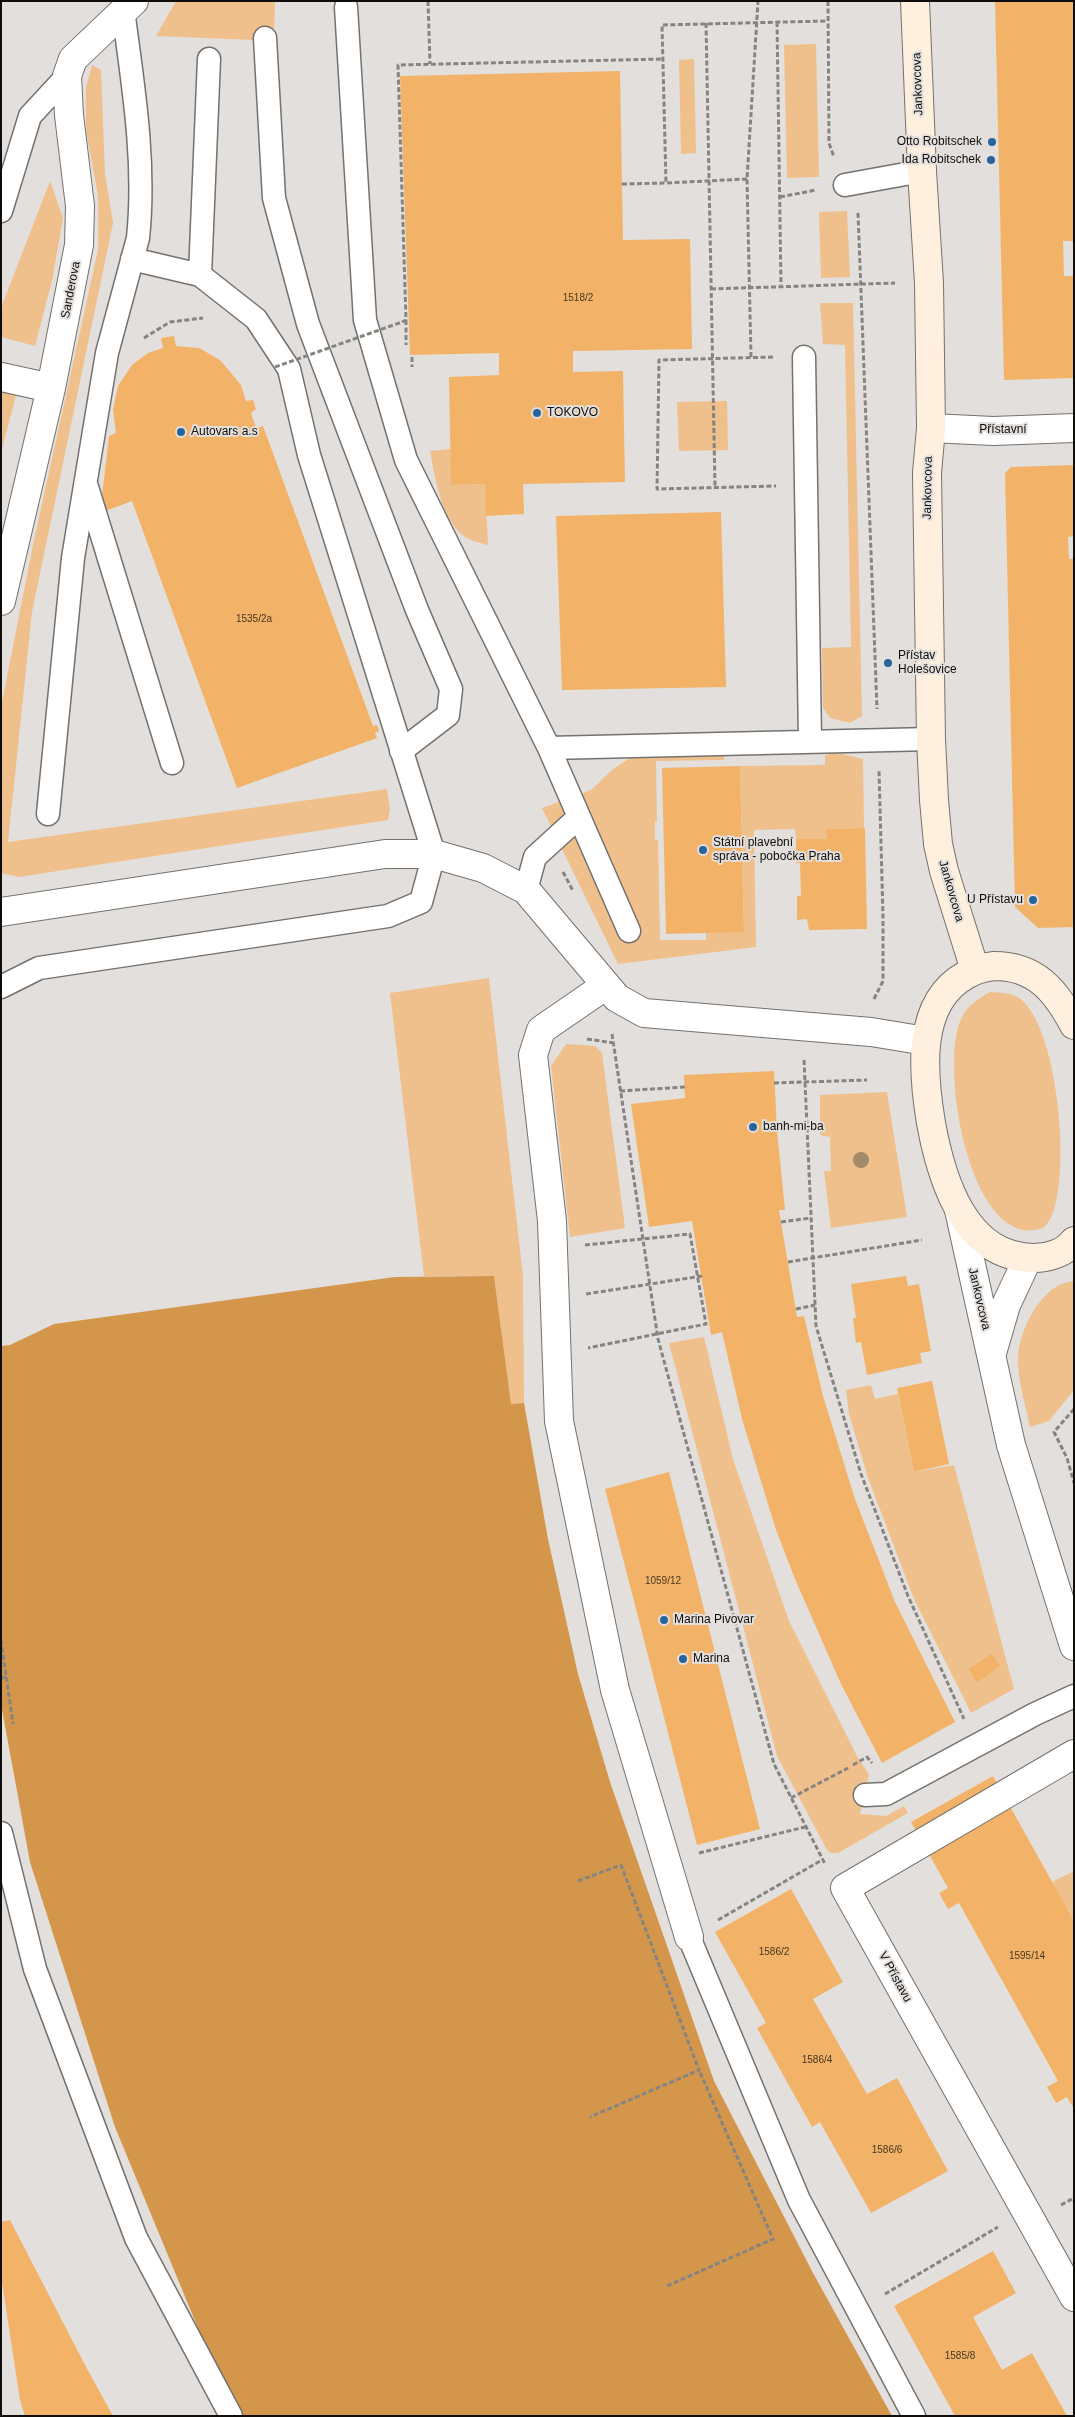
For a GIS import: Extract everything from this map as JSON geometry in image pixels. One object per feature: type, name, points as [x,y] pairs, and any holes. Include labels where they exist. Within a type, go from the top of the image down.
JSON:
[{"type":"main road","name":"Jankovcova","points":[[915,1],[929,284],[932,428],[927,473],[931,739],[938,844],[952,899],[975,970]]},
{"type":"main road","name":"Jankovcova","points":[[959,1210],[947,1188],[935,1148],[925,1086],[926,1041],[937,1005],[953,982],[975,970],[992,966],[1011,968],[1033,975],[1054,992],[1074,1025]]},
{"type":"main road","points":[[959,1210],[980,1238],[1003,1252],[1028,1258],[1044,1258],[1058,1254],[1074,1241]]},
{"type":"street","name":"Sanderova","points":[[1,600],[51,388],[79,245],[80,206],[69,115],[67,76],[72,59],[128,6]]},
{"type":"street","points":[[1,377],[51,388]]},
{"type":"street","name":"Přístavní","points":[[932,428],[993,431],[1074,428]]},
{"type":"street","points":[[1,912],[385,854],[434,854],[483,868],[526,890],[605,986],[617,998],[644,1012],[871,1032],[926,1041]]},
{"type":"street","points":[[605,986],[541,1030],[533,1055],[552,1222],[559,1421],[615,1690],[689,1937]]},
{"type":"street","name":"Jankovcova","points":[[959,1210],[1014,1456],[1074,1646]]},
{"type":"street","name":"Jankovcova","points":[[992,1354],[1006,1305],[1028,1258]]},
{"type":"street","points":[[845,1888],[1074,1754]]},
{"type":"street","name":"V Přístavu","points":[[845,1888],[1074,2297]]},
{"type":"lane","points":[[48,814],[73,558],[107,352],[138,238],[141,174],[128,6]]},
{"type":"lane","points":[[346,7],[366,320],[406,460],[549,748],[629,931]]},
{"type":"lane","points":[[265,38],[274,198],[308,324],[417,610],[452,689],[448,715],[401,751]]},
{"type":"lane","points":[[200,276],[209,58]]},
{"type":"lane","points":[[1,211],[30,116],[67,76]]},
{"type":"lane","points":[[845,185],[922,171]]},
{"type":"lane","points":[[1,988],[39,968],[388,916],[421,902],[434,854],[309,455],[289,368],[256,319],[200,276],[132,260]]},
{"type":"lane","points":[[804,358],[810,741]]},
{"type":"lane","points":[[86,482],[172,763]]},
{"type":"lane","points":[[549,748],[931,739]]},
{"type":"lane","points":[[526,890],[535,857],[580,817]]},
{"type":"lane","points":[[865,1795],[886,1794],[1035,1714],[1074,1696]]},
{"type":"lane","points":[[1,1832],[34,1969],[136,2238],[231,2416]]},
{"type":"lane","points":[[689,1937],[800,2200],[914,2416]]},
{"type":"path","points":[[428,1],[430,64]]},
{"type":"path","points":[[751,358],[747,179],[755,23],[758,1]]},
{"type":"path","points":[[780,197],[845,185],[829,143],[826,21],[828,1]]},
{"type":"path","points":[[666,183],[662,25],[826,21]]},
{"type":"path","points":[[777,22],[781,285]]},
{"type":"path","points":[[706,23],[715,488]]},
{"type":"path","points":[[406,346],[398,65],[663,59]]},
{"type":"path","points":[[622,184],[747,179]]},
{"type":"path","points":[[711,289],[781,285],[929,284]]},
{"type":"path","points":[[140,340],[170,322],[201,317],[210,320]]},
{"type":"path","points":[[270,360],[275,367],[404,321]]},
{"type":"path","points":[[804,358],[659,360],[657,489],[806,486]]},
{"type":"path","points":[[605,986],[657,1333],[774,1764],[822,1860],[845,1888]]},
{"type":"path","points":[[804,1027],[816,1326],[860,1474],[908,1596],[966,1722]]},
{"type":"path","points":[[774,1083],[867,1080]]},
{"type":"path","points":[[620,1091],[685,1087]]},
{"type":"path","points":[[781,1222],[811,1218]]},
{"type":"path","points":[[575,1246],[692,1234],[708,1324],[580,1350]]},
{"type":"path","points":[[788,1262],[922,1240]]},
{"type":"path","points":[[577,1296],[700,1276]]},
{"type":"path","points":[[796,1309],[814,1305]]},
{"type":"path","points":[[1074,1409],[1054,1432],[1067,1458],[1074,1482]]},
{"type":"path","points":[[1,1640],[13,1724]]},
{"type":"path","points":[[1,1678],[6,1678]]},
{"type":"path","points":[[693,1854],[805,1827]]},
{"type":"path","points":[[689,1937],[822,1860]]},
{"type":"path","points":[[578,1881],[621,1865],[699,2070],[773,2239],[668,2286]]},
{"type":"path","points":[[590,2117],[699,2070]]},
{"type":"path","points":[[857,2311],[1026,2211]]},
{"type":"shaded area","points":[[176,1],[275,1],[274,33],[253,40],[156,36]]},
{"type":"shaded area","points":[[816,44],[819,177],[787,178],[784,45]]},
{"type":"shaded area","points":[[694,59],[696,153],[681,154],[679,60]]},
{"type":"shaded area","points":[[92,65],[101,70],[105,173],[113,223],[32,612],[8,842],[387,789],[390,809],[388,820],[19,877],[1,873],[1,707],[34,540],[98,250],[98,196],[86,130],[86,87]]},
{"type":"shaded area","points":[[50,181],[63,218],[52,281],[35,346],[1,337],[1,308]]},
{"type":"shaded area","points":[[847,211],[850,277],[821,278],[819,212]]},
{"type":"shaded area","points":[[820,303],[853,303],[862,716],[850,723],[830,718],[823,708],[822,648],[851,647],[845,345],[823,344]]},
{"type":"shaded area","points":[[1,388],[17,391],[1,453]]},
{"type":"shaded area","points":[[727,401],[728,450],[679,451],[677,402]]},
{"type":"shaded area","points":[[451,449],[452,485],[485,484],[488,545],[462,535],[453,524],[443,504],[436,483],[430,451]]},
{"type":"shaded area","points":[[838,753],[863,759],[864,828],[827,829],[827,839],[796,839],[795,829],[754,830],[756,947],[618,964],[542,808],[591,790],[613,769],[630,758],[724,756],[724,760],[656,761],[657,821],[655,822],[655,840],[658,840],[660,940],[706,940],[706,932],[744,932],[740,766],[825,765],[825,755]]},
{"type":"shaded area","points":[[489,978],[523,1276],[524,1403],[511,1404],[494,1276],[424,1276],[390,993]]},
{"type":"shaded area","points":[[990,992],[1016,996],[1033,1015],[1045,1043],[1053,1077],[1059,1115],[1061,1153],[1059,1187],[1053,1213],[1043,1228],[1017,1228],[996,1212],[979,1184],[966,1149],[958,1110],[954,1072],[956,1040],[964,1013]]},
{"type":"shaded area","points":[[566,1044],[595,1046],[602,1053],[625,1228],[570,1237],[551,1066]]},
{"type":"shaded area","points":[[887,1092],[907,1217],[831,1228],[824,1171],[831,1171],[830,1137],[820,1135],[820,1095]]},
{"type":"shaded area","points":[[494,1276],[511,1404],[524,1403],[548,1539],[578,1674],[610,1782],[714,2081],[813,2273],[892,2416],[239,2416],[219,2379],[115,2127],[30,1862],[1,1704],[1,1346],[10,1345],[54,1324],[395,1277]]},
{"type":"shaded area","points":[[1074,1281],[1074,1390],[1049,1421],[1030,1427],[1018,1365],[1020,1343],[1028,1320],[1042,1300],[1050,1291],[1061,1284]]},
{"type":"shaded area","points":[[704,1337],[733,1459],[789,1621],[858,1758],[869,1774],[860,1814],[886,1816],[904,1806],[908,1813],[838,1853],[830,1853],[826,1848],[777,1756],[669,1343]]},
{"type":"shaded area","points":[[871,1385],[875,1399],[898,1394],[914,1472],[954,1465],[1014,1689],[971,1713],[914,1599],[868,1478],[849,1414],[846,1390]],"holes":[[[992,1653],[1001,1666],[977,1683],[968,1669]]]},
{"type":"shaded area","points":[[1074,1871],[1074,1921],[1052,1882]]},
{"type":"building","points":[[995,1],[1074,1],[1074,241],[1063,241],[1064,276],[1074,276],[1074,378],[1004,380]]},
{"type":"building","points":[[620,71],[623,240],[690,239],[692,349],[573,351],[573,372],[623,371],[625,482],[523,484],[524,514],[486,516],[485,484],[451,485],[449,377],[499,375],[499,353],[410,355],[400,76]]},
{"type":"building","points":[[174,336],[176,346],[199,348],[220,360],[241,385],[246,401],[253,400],[256,409],[251,413],[256,428],[263,426],[373,726],[377,725],[379,731],[375,733],[377,738],[237,788],[132,501],[100,513],[109,436],[116,433],[113,410],[118,386],[132,365],[148,353],[163,348],[161,338]]},
{"type":"building","points":[[1074,465],[1074,536],[1068,537],[1069,559],[1074,559],[1074,927],[1038,928],[1015,907],[1005,473],[1011,467]]},
{"type":"building","points":[[721,512],[726,687],[562,690],[556,516]]},
{"type":"building","name":"Státní plavební správa - pobočka Praha","points":[[740,766],[744,932],[666,934],[662,768]]},
{"type":"building","points":[[865,828],[867,929],[809,930],[807,919],[797,920],[797,896],[801,896],[800,863],[796,863],[796,839],[827,839],[826,829]]},
{"type":"building","points":[[774,1071],[777,1131],[785,1210],[779,1210],[797,1317],[804,1316],[823,1396],[855,1499],[895,1602],[955,1722],[882,1763],[841,1684],[795,1579],[776,1530],[742,1419],[722,1332],[711,1335],[692,1221],[649,1227],[631,1104],[685,1098],[684,1075]]},
{"type":"building","points":[[906,1276],[908,1286],[919,1284],[931,1351],[920,1353],[922,1363],[867,1375],[861,1342],[856,1343],[853,1318],[856,1318],[851,1284]]},
{"type":"building","points":[[932,1381],[949,1464],[914,1472],[897,1388]]},
{"type":"building","points":[[669,1472],[760,1829],[697,1845],[605,1489]]},
{"type":"building","points":[[992,1653],[1001,1666],[977,1683],[968,1669]]},
{"type":"building","points":[[993,1776],[1074,1921],[1074,2109],[1067,2097],[1056,2103],[1047,2087],[1058,2081],[959,1903],[948,1909],[939,1893],[948,1888],[911,1822]]},
{"type":"building","points":[[791,1889],[843,1982],[813,1999],[867,2094],[897,2078],[948,2171],[871,2213],[820,2122],[812,2127],[757,2028],[766,2023],[715,1932]]},
{"type":"building","points":[[10,2220],[113,2416],[25,2416],[20,2400],[1,2276],[1,2222]]},
{"type":"building","points":[[993,2251],[1016,2293],[973,2317],[1002,2370],[1032,2353],[1067,2416],[955,2416],[894,2306]]},
{"type":"place","name":"Otto Robitschek","points":[[992,142]]},
{"type":"place","name":"Ida Robitschek","points":[[991,160]]},
{"type":"place","name":"TOKOVO","points":[[537,413]]},
{"type":"place","name":"Autovars a.s","points":[[181,432]]},
{"type":"place","name":"Přístav Holešovice","points":[[888,663]]},
{"type":"place","name":"Státní plavební správa - pobočka Praha","points":[[703,850]]},
{"type":"place","name":"U Přístavu","points":[[1033,900]]},
{"type":"place","name":"banh-mi-ba","points":[[753,1127]]},
{"type":"place","name":"Marina Pivovar","points":[[664,1620]]},
{"type":"place","name":"Marina","points":[[683,1659]]}]
